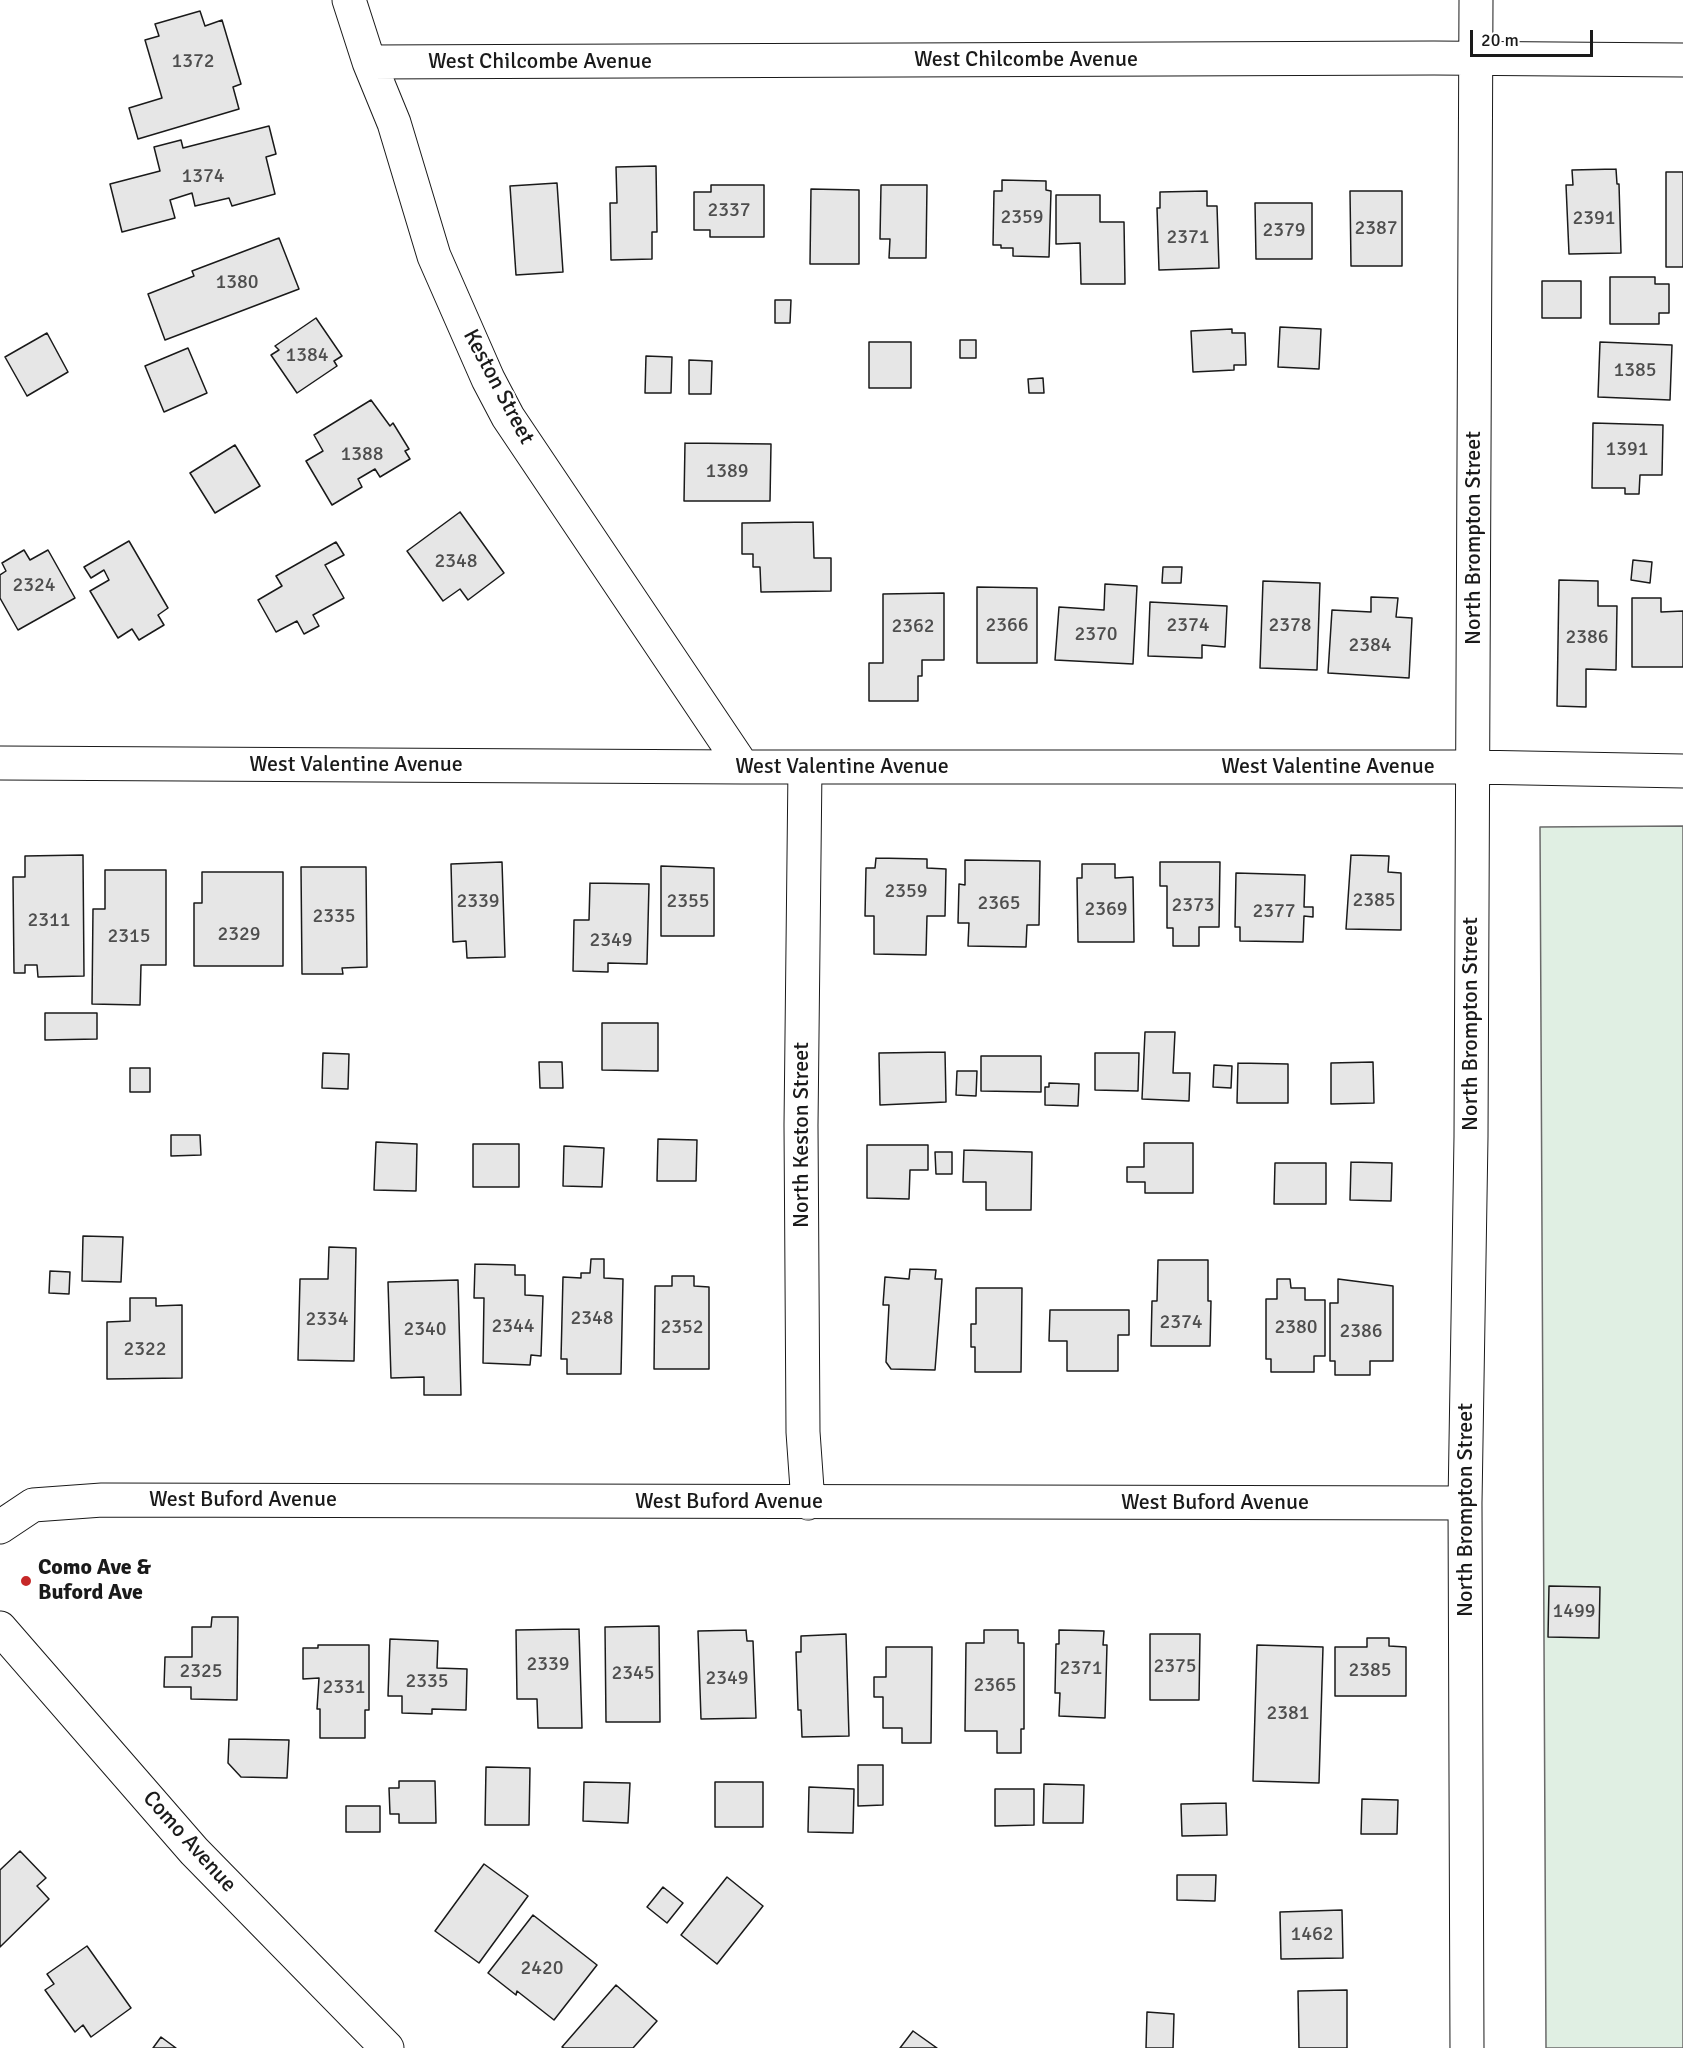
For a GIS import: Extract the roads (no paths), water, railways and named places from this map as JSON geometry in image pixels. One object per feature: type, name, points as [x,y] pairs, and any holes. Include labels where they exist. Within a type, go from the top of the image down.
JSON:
[{"type":"street","name":"Keston Street","points":[[349,0],[369,62],[394,123],[434,256],[488,379],[508,417],[743,767]]},
{"type":"street","name":"North Brompton Street","points":[[1467,2048],[1465,1503],[1471,1137],[1476,0]]},
{"type":"street","name":"West Chilcombe Avenue","points":[[369,62],[1476,58],[1683,60]]},
{"type":"street","name":"West Valentine Avenue","points":[[0,763],[1473,768],[1683,771]]},
{"type":"street","name":"North Keston Street","points":[[805,767],[801,1125],[803,1432],[808,1503]]},
{"type":"street","name":"West Buford Avenue","points":[[0,1527],[33,1505],[102,1500],[1465,1503]]},
{"type":"street","name":"Como Avenue","points":[[0,1628],[194,1851],[387,2048]]},
{"type":"place","name":"Como Ave & Buford Ave","points":[[26,1581]]}]
